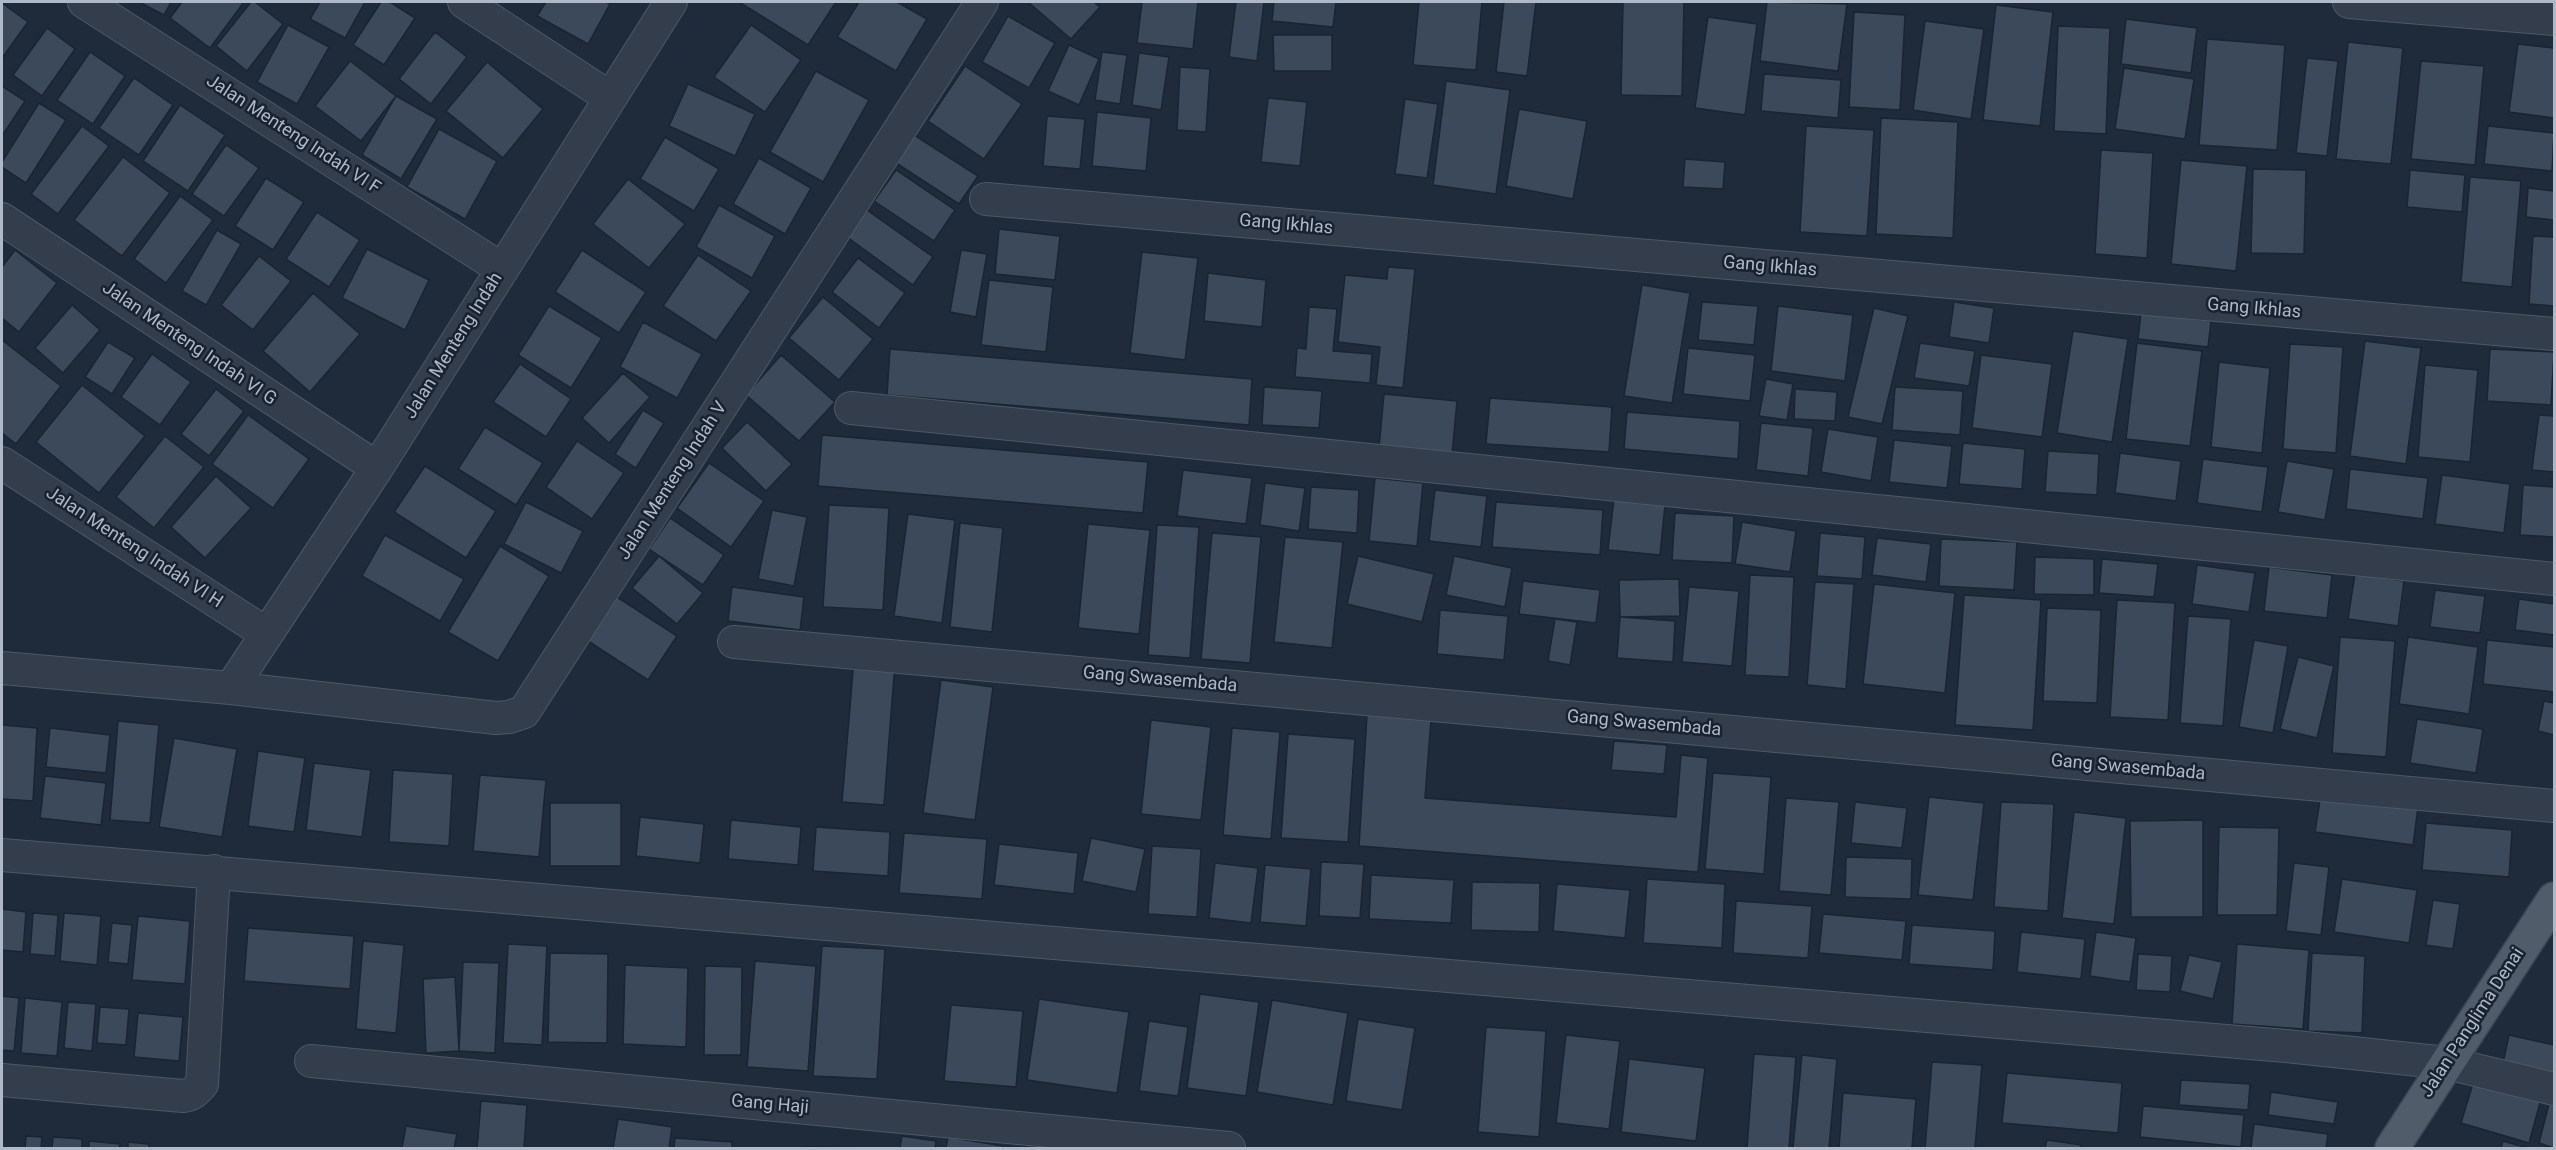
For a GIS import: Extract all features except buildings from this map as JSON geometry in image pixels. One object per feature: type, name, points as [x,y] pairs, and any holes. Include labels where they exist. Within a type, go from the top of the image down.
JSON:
[{"type":"main road","name":"Jalan Panglima Denai","points":[[2392,1149],[2554,898]]},
{"type":"street","name":"Jalan Menteng Indah VI F","points":[[84,2],[502,269]]},
{"type":"street","points":[[464,2],[609,97]]},
{"type":"street","name":"Jalan Menteng Indah","points":[[231,688],[377,468],[671,2]]},
{"type":"street","name":"Jalan Menteng Indah V","points":[[2,668],[231,688],[496,718],[524,712],[981,2]]},
{"type":"street","points":[[2349,2],[2554,19]]},
{"type":"street","name":"Gang Ikhlas","points":[[986,199],[2554,334]]},
{"type":"street","name":"Jalan Menteng Indah VI G","points":[[2,219],[377,468]]},
{"type":"street","points":[[851,408],[2554,579]]},
{"type":"street","name":"Jalan Menteng Indah VI H","points":[[2,463],[267,634]]},
{"type":"street","name":"Gang Swasembada","points":[[734,642],[2554,806]]},
{"type":"street","points":[[2,855],[2275,1045],[2447,1063],[2554,1089]]},
{"type":"street","points":[[2,1080],[183,1096],[196,1091],[202,1084],[214,872]]},
{"type":"street","name":"Gang Haji","points":[[311,1062],[1097,1142],[1229,1149]]}]
